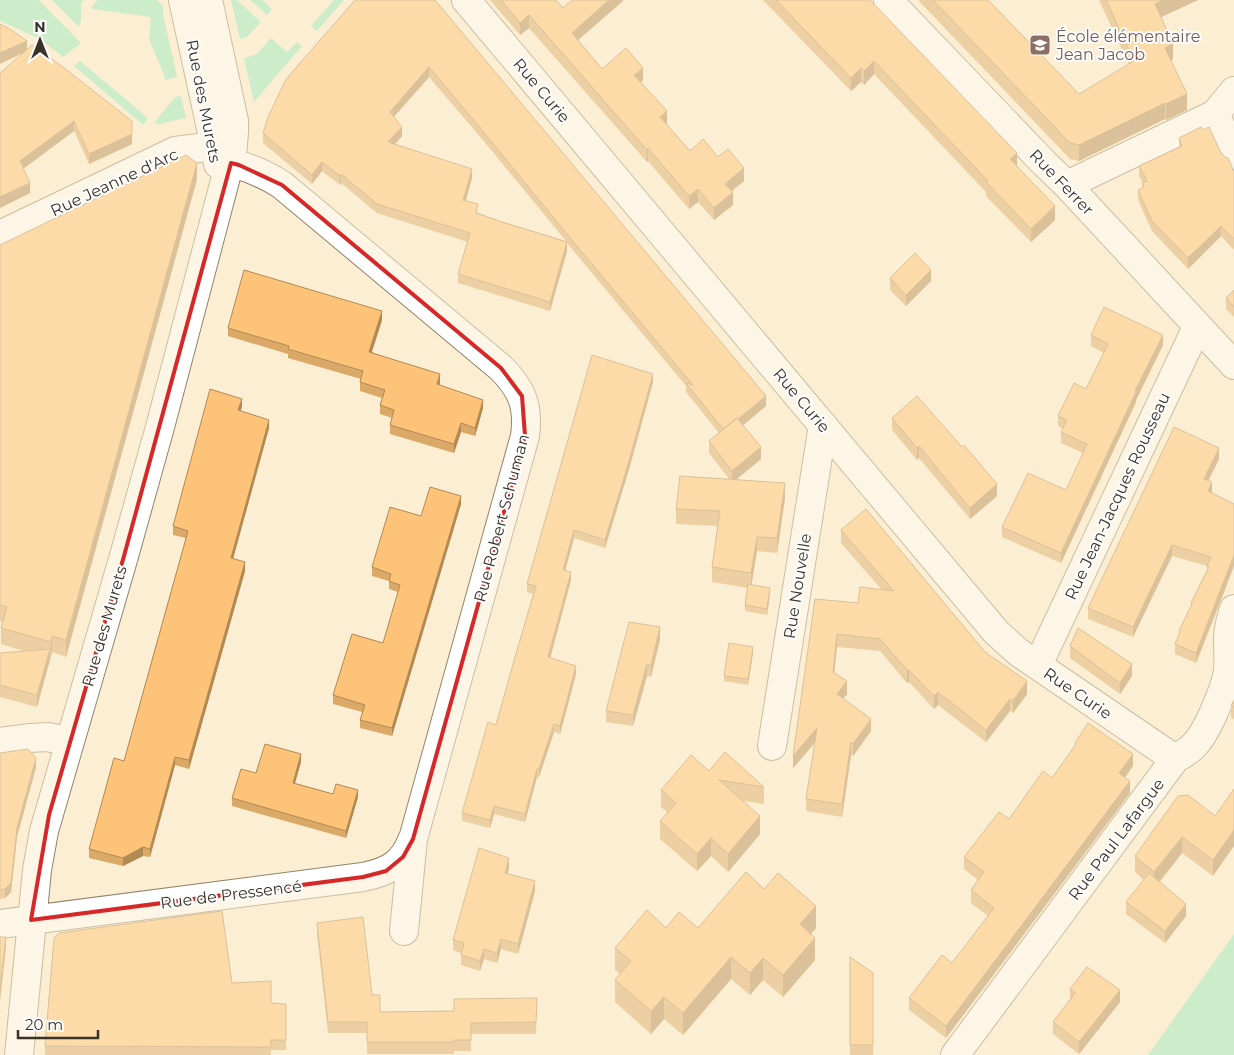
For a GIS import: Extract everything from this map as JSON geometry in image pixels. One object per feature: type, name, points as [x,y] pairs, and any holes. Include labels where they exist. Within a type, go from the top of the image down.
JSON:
[{"type":"street","name":"Rue des Murets","points":[[183,0],[224,154]]},
{"type":"street","name":"Rue des Murets","points":[[18,1055],[31,920],[44,832],[163,418],[220,203],[224,154],[234,121],[208,0]]},
{"type":"street","name":"Rue Curie","points":[[466,0],[996,632],[1018,652],[1175,759]]},
{"type":"street","name":"Rue Ferrer","points":[[888,0],[1067,185],[1234,365]]},
{"type":"street","points":[[1067,185],[1215,114],[1234,91]]},
{"type":"street","points":[[1215,114],[1234,155]]},
{"type":"street","name":"Rue Jeanne d'Arc","points":[[0,235],[175,151],[190,148],[224,154]]},
{"type":"street","name":"Rue Robert Schuman","points":[[224,154],[277,182],[289,191],[501,368],[517,387],[525,406],[524,436],[413,839],[404,931]]},
{"type":"street","name":"Rue Jean-Jacques Rousseau","points":[[1038,665],[1197,327]]},
{"type":"street","name":"Rue Nouvelle","points":[[772,746],[822,425]]},
{"type":"street","name":"Rue Paul Lafargue","points":[[955,1055],[1175,759],[1197,743],[1206,729],[1226,683],[1229,658],[1229,632],[1234,609]]},
{"type":"street","points":[[0,742],[48,737],[70,742]]},
{"type":"street","name":"Rue de Pressencé","points":[[0,924],[363,877],[386,871],[394,865],[409,849],[413,839]]},
{"type":"highlighted area","points":[[231,163],[239,165],[282,185],[501,368],[522,396],[525,436],[413,839],[403,857],[386,871],[363,877],[31,920],[49,815],[124,556]]},
{"type":"green space","points":[[0,0],[39,0],[81,43],[63,57],[40,39],[0,21]]},
{"type":"green space","points":[[52,0],[84,0],[81,3],[79,27]]},
{"type":"green space","points":[[97,0],[157,0],[163,5],[163,14],[177,77],[166,80],[149,39],[151,17],[92,9],[91,7]]},
{"type":"green space","points":[[231,0],[237,0],[261,22],[247,37],[240,39]]},
{"type":"green space","points":[[250,0],[263,0],[272,9],[267,15]]},
{"type":"green space","points":[[334,0],[344,0],[317,31],[311,26]]},
{"type":"green space","points":[[271,38],[287,52],[297,42],[302,46],[254,102],[244,58],[257,54]]},
{"type":"green space","points":[[80,61],[147,117],[143,125],[74,66]]},
{"type":"green space","points":[[181,96],[186,118],[160,124],[154,123],[175,97]]},
{"type":"green space","points":[[1234,934],[1234,1055],[1148,1055]]},
{"type":"building","points":[[355,0],[435,0],[766,396],[723,429],[686,383],[693,385],[429,67],[390,112],[402,127],[388,142],[472,169],[463,200],[478,204],[476,213],[567,242],[550,302],[458,274],[470,233],[377,204],[341,174],[340,176],[322,162],[312,175],[263,133],[268,117],[286,79]]},
{"type":"building","points":[[501,0],[556,0],[563,8],[572,0],[609,0],[572,33],[602,69],[626,48],[643,68],[634,75],[667,111],[660,117],[690,151],[703,139],[718,157],[728,149],[744,168],[725,184],[733,192],[714,208],[698,189],[689,196],[529,15],[520,23]]},
{"type":"building","points":[[776,0],[870,0],[1017,153],[1010,159],[1055,206],[1031,229],[874,61],[864,71],[861,68],[851,78]]},
{"type":"building","points":[[933,0],[988,0],[1079,94],[1134,61],[1106,0],[1163,0],[1155,4],[1173,43],[1165,48],[1187,94],[1079,145],[1070,143]]},
{"type":"building","points":[[0,24],[10,29],[27,41],[0,53]]},
{"type":"building","points":[[32,45],[132,121],[132,134],[89,154],[74,121],[20,161],[30,183],[0,197],[0,73]]},
{"type":"building","points":[[1201,127],[1203,130],[1209,127],[1220,151],[1228,158],[1234,172],[1234,239],[1221,226],[1188,258],[1152,221],[1138,190],[1144,187],[1142,183],[1147,181],[1139,166],[1182,146],[1179,138]]},
{"type":"building","points":[[186,155],[197,163],[66,640],[52,636],[51,642],[1,628],[7,607],[0,605],[0,245]]},
{"type":"building","points":[[915,253],[931,270],[906,295],[890,278]]},
{"type":"building","points":[[244,270],[382,311],[369,352],[440,374],[437,384],[483,400],[475,428],[461,423],[454,444],[390,425],[394,410],[380,405],[385,390],[360,382],[363,371],[288,349],[289,346],[228,328]]},
{"type":"building","points":[[1234,290],[1234,307],[1226,298]]},
{"type":"building","points":[[1104,307],[1163,335],[1135,391],[1061,553],[1002,527],[1028,473],[1066,490],[1087,444],[1061,432],[1067,420],[1058,416],[1074,383],[1086,389],[1108,344],[1091,335]]},
{"type":"building","points":[[592,355],[653,374],[605,540],[574,530],[563,570],[571,572],[548,657],[576,666],[560,726],[554,724],[539,769],[537,769],[525,814],[494,806],[490,820],[462,813],[488,722],[496,725],[536,586],[527,584]]},
{"type":"building","points":[[210,389],[242,399],[238,410],[269,420],[231,558],[245,562],[189,760],[175,757],[150,849],[143,847],[123,858],[89,849],[114,758],[124,761],[188,531],[173,526]]},
{"type":"building","points":[[917,396],[962,447],[964,445],[997,484],[970,508],[919,446],[917,448],[892,418]]},
{"type":"building","points":[[737,418],[761,447],[732,471],[709,441]]},
{"type":"building","points":[[1174,427],[1219,448],[1204,479],[1212,482],[1208,491],[1234,504],[1234,555],[1196,653],[1175,644],[1191,603],[1209,567],[1207,566],[1211,557],[1172,545],[1133,627],[1088,608]]},
{"type":"building","points":[[680,476],[785,483],[777,538],[757,537],[751,573],[712,567],[720,511],[676,509]]},
{"type":"building","points":[[430,487],[461,496],[392,728],[360,720],[365,705],[333,695],[352,634],[383,643],[400,585],[389,581],[391,574],[372,567],[390,507],[421,516]]},
{"type":"building","points":[[866,509],[985,652],[1027,681],[1013,701],[1010,699],[986,730],[938,692],[934,696],[907,670],[880,639],[837,634],[833,672],[847,681],[837,694],[871,719],[853,744],[851,742],[842,804],[806,799],[817,728],[793,756],[815,599],[858,603],[860,587],[894,591],[841,530]]},
{"type":"building","points":[[748,584],[770,588],[767,609],[745,605]]},
{"type":"building","points":[[629,622],[660,627],[651,665],[647,664],[633,715],[606,711]]},
{"type":"building","points":[[1078,628],[1132,664],[1120,683],[1070,646]]},
{"type":"building","points":[[729,643],[753,647],[748,679],[724,676]]},
{"type":"building","points":[[50,649],[37,695],[0,685],[0,653]]},
{"type":"building","points":[[1088,723],[1133,754],[1119,773],[1130,781],[946,1026],[909,998],[942,955],[952,963],[994,908],[971,890],[984,872],[964,857],[999,812],[1009,819],[1043,771],[1052,778]]},
{"type":"building","points":[[265,744],[301,754],[293,783],[333,794],[336,784],[358,790],[346,831],[232,798],[241,769],[256,773]]},
{"type":"building","points":[[28,749],[36,758],[17,828],[11,883],[5,889],[0,890],[0,753]]},
{"type":"building","points":[[725,752],[764,787],[719,780],[760,816],[728,854],[711,838],[697,854],[660,821],[676,803],[661,790],[691,755],[709,771]]},
{"type":"building","points":[[1234,789],[1234,830],[1213,860],[1182,837],[1154,872],[1135,856],[1178,796],[1188,795],[1215,816]]},
{"type":"building","points":[[479,848],[509,858],[505,873],[535,881],[518,944],[501,939],[497,953],[484,949],[480,961],[461,955],[464,943],[453,940]]},
{"type":"building","points":[[746,872],[764,889],[778,873],[816,906],[800,924],[815,938],[783,975],[763,958],[750,973],[731,957],[683,1013],[664,997],[651,1011],[615,980],[631,961],[615,948],[647,910],[666,928],[679,912],[698,928]]},
{"type":"building","points":[[1149,873],[1186,904],[1165,931],[1126,902]]},
{"type":"building","points":[[222,911],[232,983],[271,981],[271,1003],[286,1004],[286,1040],[271,1040],[271,1047],[45,1046],[54,938],[59,933]]},
{"type":"building","points":[[363,917],[372,995],[380,995],[380,1012],[454,1011],[454,999],[537,998],[536,1022],[471,1023],[471,1040],[454,1040],[454,1042],[367,1042],[367,1022],[328,1022],[317,923]]},
{"type":"building","points":[[0,937],[6,937],[0,990]]},
{"type":"building","points":[[850,957],[873,973],[873,1045],[850,1045]]},
{"type":"building","points":[[1087,967],[1120,990],[1079,1042],[1053,1022],[1075,993],[1070,989]]},
{"type":"place","name":"École élémentaire Jean Jacob","points":[[1040,45]]}]
